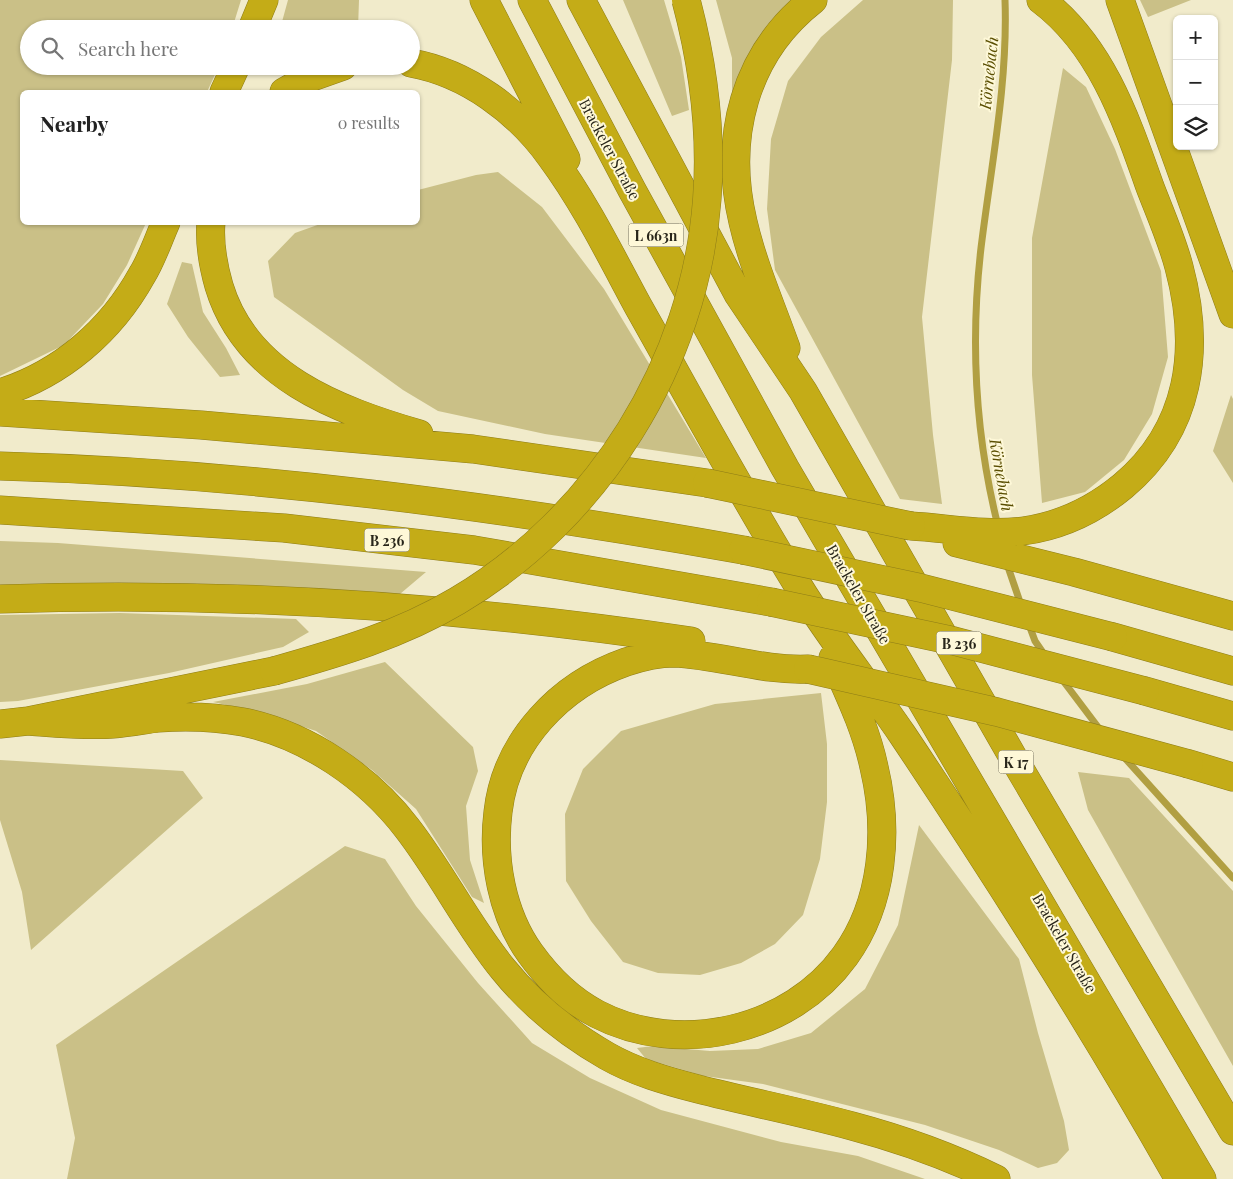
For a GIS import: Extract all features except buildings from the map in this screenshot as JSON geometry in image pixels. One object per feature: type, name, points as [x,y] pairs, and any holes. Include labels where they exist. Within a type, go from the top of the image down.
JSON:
[{"type":"highway","points":[[256,20],[264,0]]},
{"type":"highway","points":[[484,0],[562,149],[587,213]]},
{"type":"highway","name":"Brackeler Straße","points":[[532,0],[632,190],[785,468],[1202,1179]]},
{"type":"highway","name":"L 663n","points":[[581,0],[738,294],[803,391]]},
{"type":"highway","points":[[28,722],[274,671],[372,642],[421,620],[484,585],[565,517],[602,472],[634,426],[663,372],[686,312],[699,261],[707,199],[706,108],[694,32],[686,0]]},
{"type":"highway","points":[[803,391],[752,254],[743,221],[737,184],[737,137],[744,99],[758,62],[785,26],[813,0]]},
{"type":"highway","points":[[0,412],[201,425],[473,449],[707,483],[911,526],[1007,533],[1047,527],[1078,516],[1110,497],[1134,477],[1158,451],[1174,422],[1186,386],[1190,350],[1188,322],[1179,267],[1134,142],[1114,94],[1092,53],[1072,28],[1041,0]]},
{"type":"highway","points":[[1120,0],[1151,80],[1233,314]]},
{"type":"highway","points":[[420,66],[451,74],[472,84],[500,104],[526,127],[551,156],[587,213],[700,417],[800,589],[900,732],[1059,974],[1178,1179]]},
{"type":"highway","points":[[225,90],[232,75]]},
{"type":"highway","points":[[288,90],[318,75]]},
{"type":"highway","points":[[0,393],[24,385],[57,369],[90,342],[116,313],[142,276],[165,225]]},
{"type":"highway","points":[[211,225],[211,254],[225,306],[247,342],[277,372],[318,398],[390,426],[473,449]]},
{"type":"highway","name":"K 17","points":[[803,391],[1014,759],[1233,1131]]},
{"type":"highway","points":[[0,466],[197,477],[391,496],[620,528],[743,550],[921,588],[1113,637],[1233,671]]},
{"type":"highway","name":"B 236","points":[[0,510],[284,528],[474,550],[771,602],[954,641],[1146,691],[1233,716]]},
{"type":"highway","points":[[911,526],[950,541],[1074,572],[1233,616]]},
{"type":"highway","points":[[800,589],[859,715],[878,786],[882,825],[880,865],[877,884],[858,935],[845,957],[809,993],[768,1017],[744,1027],[696,1035],[646,1031],[597,1014],[574,1000],[555,983],[524,944],[512,922],[499,876],[496,829],[499,805],[517,752],[535,724],[562,696],[597,674],[642,657],[671,653],[696,655],[782,670],[808,669]]},
{"type":"highway","points":[[0,599],[194,598],[364,605],[498,617],[660,637],[783,658],[808,669],[997,712],[1233,777]]},
{"type":"highway","points":[[0,724],[28,722],[112,725],[159,718],[210,717],[246,723],[286,736],[336,763],[380,797],[407,828],[476,934],[532,1003],[568,1032],[609,1058],[656,1078],[854,1126],[924,1149],[996,1179]]},
{"type":"shaded area","points":[[0,0],[241,0],[235,20],[20,20],[20,75],[215,75],[208,90],[20,90],[20,225],[145,225],[127,265],[103,304],[64,345],[0,376]]},
{"type":"shaded area","points":[[288,0],[359,0],[358,20],[282,20]]},
{"type":"shaded area","points":[[623,0],[664,0],[681,57],[689,110],[672,116]]},
{"type":"shaded area","points":[[716,0],[791,0],[756,42],[732,95],[732,58]]},
{"type":"shaded area","points":[[863,0],[953,0],[952,60],[922,317],[933,435],[942,504],[900,499],[775,270],[767,209],[771,139],[788,81],[821,37]]},
{"type":"shaded area","points":[[1140,0],[1191,0],[1148,17]]},
{"type":"shaded area","points":[[1063,68],[1086,87],[1115,149],[1161,271],[1168,357],[1152,414],[1124,460],[1085,492],[1042,503],[1032,375],[1032,238]]},
{"type":"shaded area","points":[[498,172],[542,207],[604,289],[706,458],[545,434],[438,411],[403,390],[274,297],[268,261],[295,233],[317,225],[420,225],[420,189],[476,175]]},
{"type":"shaded area","points":[[182,262],[192,264],[203,312],[226,348],[240,375],[220,377],[188,337],[167,304]]},
{"type":"shaded area","points":[[1231,395],[1233,399],[1233,483],[1213,451]]},
{"type":"shaded area","points":[[0,541],[58,543],[426,572],[400,594],[154,584],[0,587]]},
{"type":"shaded area","points":[[120,613],[296,619],[309,632],[283,647],[169,673],[18,701],[0,702],[0,615]]},
{"type":"shaded area","points":[[385,662],[473,747],[478,771],[466,806],[470,860],[484,903],[472,897],[416,809],[372,770],[316,731],[261,713],[213,702],[307,684]]},
{"type":"shaded area","points":[[821,693],[827,744],[827,802],[820,859],[803,915],[775,944],[741,963],[700,975],[658,973],[623,962],[591,921],[566,881],[565,814],[583,769],[621,731],[715,704]]},
{"type":"shaded area","points":[[0,760],[183,771],[203,798],[31,950],[22,892],[0,820]]},
{"type":"shaded area","points":[[1078,772],[1129,778],[1233,891],[1233,1066],[1088,810]]},
{"type":"shaded area","points":[[919,825],[1019,959],[1064,1121],[1069,1150],[1057,1163],[1038,1168],[999,1150],[925,1125],[763,1084],[704,1076],[646,1059],[637,1048],[653,1046],[710,1051],[758,1049],[811,1033],[865,989],[898,925]]},
{"type":"shaded area","points":[[345,846],[385,859],[416,906],[478,983],[532,1043],[590,1078],[661,1110],[781,1142],[858,1156],[925,1179],[67,1179],[75,1138],[56,1045]]},
{"type":"waterway","name":"Körnebach","points":[[998,526],[984,457],[975,353],[981,248],[998,124],[1004,62],[1005,0]]},
{"type":"waterway","name":"Körnebach","points":[[1006,561],[1022,608]]},
{"type":"waterway","name":"Körnebach","points":[[1028,622],[1035,641],[1046,657]]},
{"type":"waterway","name":"Körnebach","points":[[1061,678],[1101,731]]},
{"type":"waterway","name":"Körnebach","points":[[1123,756],[1233,878]]}]
